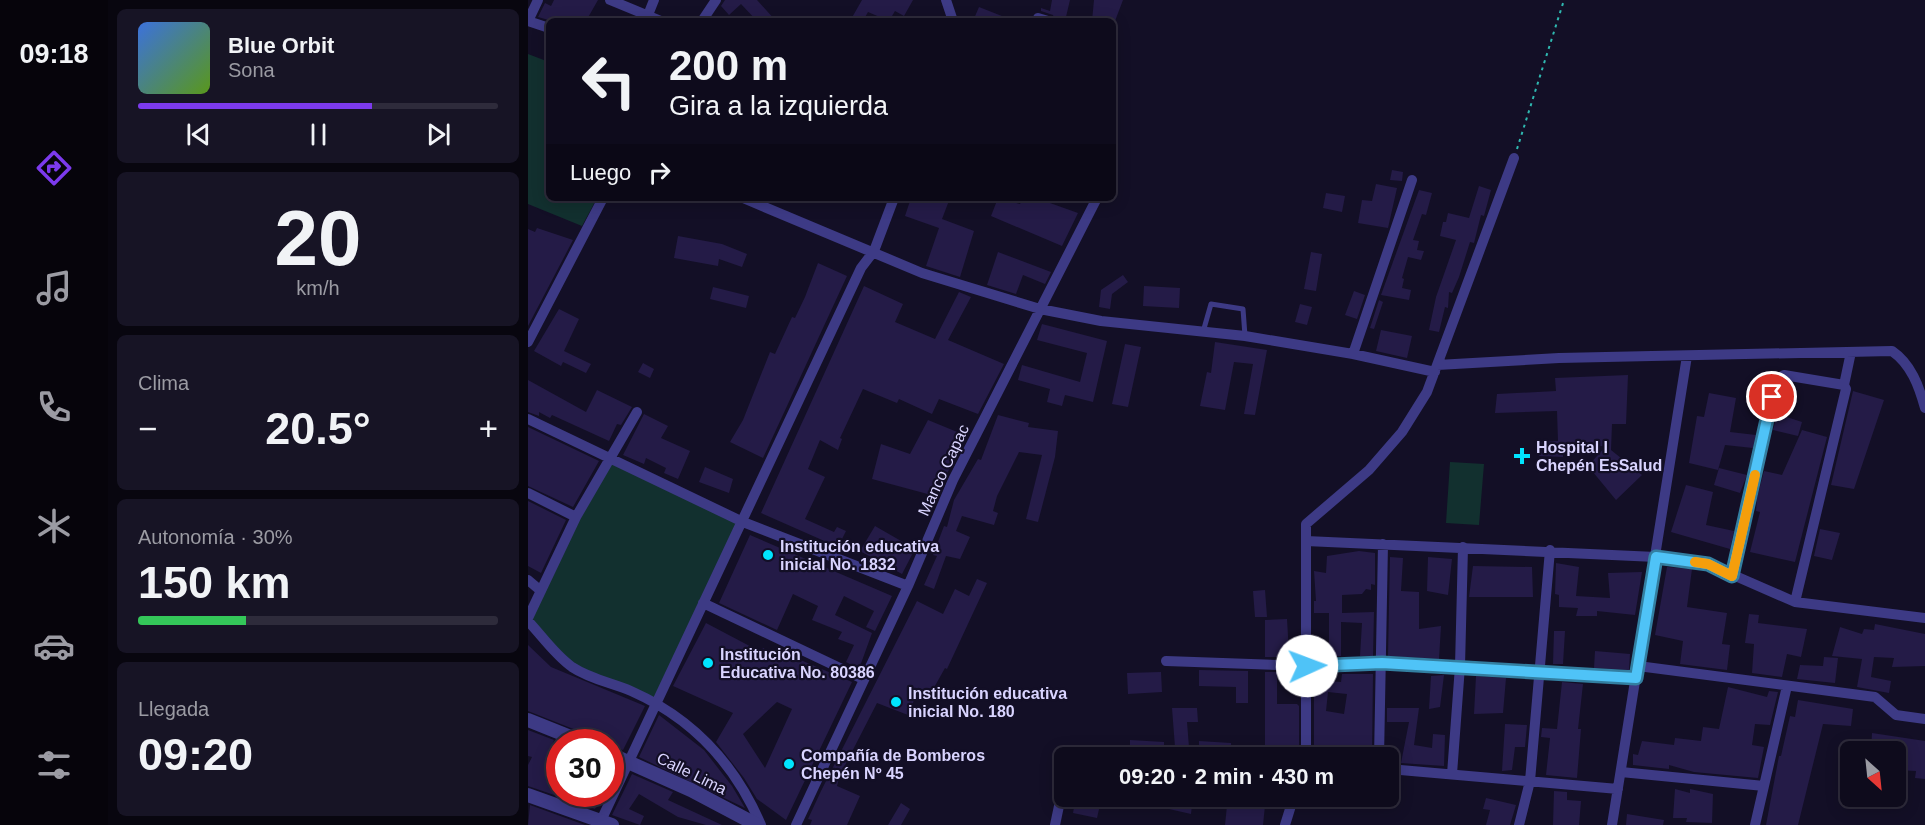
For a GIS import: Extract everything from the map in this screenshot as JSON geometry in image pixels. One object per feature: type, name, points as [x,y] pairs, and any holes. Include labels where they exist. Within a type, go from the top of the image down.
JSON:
[{"type":"street","points":[[538,0],[528,21],[546,27]]},
{"type":"street","points":[[610,0],[654,18]]},
{"type":"street","points":[[648,15],[654,0]]},
{"type":"street","points":[[704,18],[716,0]]},
{"type":"street","points":[[946,0],[952,18]]},
{"type":"street","points":[[1306,747],[1306,524],[1369,470],[1402,432],[1427,392],[1514,158]]},
{"type":"street","points":[[1353,354],[1412,180]]},
{"type":"street","points":[[528,342],[601,201]]},
{"type":"street","points":[[750,201],[922,273],[1040,309],[1101,321],[1245,336],[1436,368],[1559,358],[1892,351],[1901,357],[1919,385],[1925,408]]},
{"type":"street","points":[[528,795],[604,823],[654,704],[743,522],[861,268],[874,251],[893,201]]},
{"type":"street","name":"Manco Capac","points":[[796,825],[908,586],[953,480],[1095,201]]},
{"type":"street","points":[[1795,602],[1846,388],[1844,385],[1851,352]]},
{"type":"street","points":[[1784,375],[1787,353]]},
{"type":"street","points":[[1612,825],[1687,356]]},
{"type":"street","points":[[1732,576],[1776,380],[1784,375],[1844,385]]},
{"type":"street","points":[[636,412],[576,517],[528,620],[571,666],[634,692],[688,723],[706,740],[741,784],[759,825]]},
{"type":"street","points":[[528,419],[743,522],[908,586]]},
{"type":"street","points":[[528,493],[576,517]]},
{"type":"street","points":[[1306,541],[1550,550],[1656,557],[1708,564],[1795,602],[1925,618]]},
{"type":"street","points":[[1379,747],[1383,544]]},
{"type":"street","points":[[1452,774],[1460,666],[1463,547]]},
{"type":"street","points":[[1519,825],[1530,781],[1550,550]]},
{"type":"street","points":[[528,580],[541,591]]},
{"type":"street","points":[[703,603],[863,679]]},
{"type":"street","points":[[1166,661],[1307,666],[1382,663],[1636,678]]},
{"type":"street","points":[[1638,666],[1875,697],[1896,715],[1925,719]]},
{"type":"street","points":[[1755,825],[1787,686]]},
{"type":"street","points":[[528,720],[550,729]]},
{"type":"street","name":"Calle Lima","points":[[624,759],[759,825]]},
{"type":"street","points":[[1399,770],[1618,789]]},
{"type":"street","points":[[1621,772],[1764,786]]},
{"type":"street","points":[[1055,825],[1059,807]]},
{"type":"street","points":[[1285,825],[1291,807]]},
{"type":"lane","points":[[1202,332],[1211,304],[1243,309],[1245,336]]},
{"type":"path","points":[[1514,158],[1564,0]]},
{"type":"green space","points":[[528,54],[546,61],[546,201],[595,201],[582,226],[528,204]]},
{"type":"green space","points":[[608,457],[743,522],[654,704],[583,673],[528,618]]},
{"type":"green space","points":[[1450,462],[1484,464],[1479,525],[1446,523]]},
{"type":"building","points":[[554,0],[598,0],[588,18],[546,19],[538,17],[545,3],[551,6]]},
{"type":"building","points":[[725,0],[757,0],[773,18],[754,18],[741,4],[729,15],[721,6]]},
{"type":"building","points":[[862,0],[913,0],[904,16],[895,11],[891,18],[882,18],[868,12],[865,18],[852,18]]},
{"type":"building","points":[[1052,0],[1070,0],[1066,18],[1054,18],[1053,15],[1041,11],[1041,8],[1050,11]]},
{"type":"building","points":[[1094,0],[1123,0],[1116,18],[1092,18]]},
{"type":"building","points":[[979,7],[1007,18],[974,18]]},
{"type":"building","points":[[1392,170],[1403,172],[1402,181],[1390,180]]},
{"type":"building","points":[[1376,184],[1397,188],[1388,228],[1358,223],[1362,200],[1372,201]]},
{"type":"building","points":[[1479,186],[1491,190],[1484,216],[1481,215],[1474,243],[1470,242],[1452,293],[1449,292],[1448,308],[1445,307],[1439,332],[1429,330],[1436,297],[1456,240],[1440,236],[1443,222],[1446,222],[1448,213],[1469,218]]},
{"type":"building","points":[[1419,190],[1432,193],[1426,215],[1422,214],[1413,240],[1419,241],[1417,250],[1424,251],[1421,260],[1408,257],[1402,278],[1404,279],[1402,288],[1411,290],[1409,300],[1381,295]]},
{"type":"building","points":[[1326,193],[1345,196],[1342,212],[1323,208]]},
{"type":"building","points":[[910,201],[949,201],[942,219],[974,231],[960,277],[926,266],[939,228],[905,216]]},
{"type":"building","points":[[997,201],[1020,204],[1022,201],[1044,201],[1078,213],[1062,246],[991,216]]},
{"type":"building","points":[[537,228],[573,240],[528,326],[528,229],[535,232]]},
{"type":"building","points":[[678,236],[722,244],[747,254],[742,267],[719,259],[718,266],[674,258]]},
{"type":"building","points":[[998,252],[1051,272],[1045,284],[1023,275],[1016,294],[987,285]]},
{"type":"building","points":[[1311,252],[1322,254],[1316,291],[1304,289]]},
{"type":"building","points":[[818,263],[847,276],[763,458],[730,442],[743,420],[770,352],[775,354],[792,317],[795,318]]},
{"type":"building","points":[[1123,275],[1128,282],[1112,294],[1110,309],[1099,307],[1101,290]]},
{"type":"building","points":[[864,286],[903,304],[895,322],[935,339],[959,292],[971,297],[948,340],[1004,364],[978,414],[939,399],[932,414],[899,399],[897,403],[863,389],[840,438],[842,439],[838,450],[820,440],[808,469],[825,477],[805,519],[834,532],[837,527],[846,531],[838,547],[761,513]]},
{"type":"building","points":[[1144,286],[1180,288],[1179,308],[1143,306]]},
{"type":"building","points":[[713,287],[749,296],[746,308],[710,299]]},
{"type":"building","points":[[1354,291],[1365,295],[1357,319],[1345,315]]},
{"type":"building","points":[[1379,300],[1383,302],[1374,329],[1370,328]]},
{"type":"building","points":[[1300,304],[1312,307],[1307,325],[1295,322]]},
{"type":"building","points":[[559,309],[579,319],[564,351],[591,364],[586,373],[563,362],[561,366],[534,351]]},
{"type":"building","points":[[1042,324],[1107,341],[1093,402],[1065,395],[1062,406],[1047,402],[1050,389],[1018,380],[1022,365],[1080,382],[1087,353],[1037,340]]},
{"type":"building","points":[[1381,330],[1412,336],[1407,358],[1376,351]]},
{"type":"building","points":[[1215,342],[1267,350],[1255,415],[1244,414],[1253,364],[1234,362],[1225,410],[1200,406],[1207,372],[1211,373]]},
{"type":"building","points":[[1125,344],[1141,347],[1128,407],[1112,404]]},
{"type":"building","points":[[643,363],[654,369],[650,378],[638,372]]},
{"type":"building","points":[[1628,375],[1626,424],[1612,424],[1611,450],[1642,475],[1616,500],[1588,466],[1606,446],[1563,447],[1563,457],[1539,456],[1540,442],[1558,441],[1557,411],[1495,413],[1497,394],[1556,391],[1555,378]]},
{"type":"building","points":[[528,380],[586,412],[597,390],[632,407],[621,425],[617,424],[609,441],[552,415],[550,418],[539,412],[539,416],[528,412]]},
{"type":"building","points":[[1853,391],[1884,400],[1854,489],[1831,485]]},
{"type":"building","points":[[1709,393],[1736,398],[1730,432],[1756,435],[1753,448],[1725,445],[1718,470],[1689,463],[1697,416],[1704,417]]},
{"type":"building","points":[[644,414],[668,426],[661,438],[690,451],[678,479],[664,473],[666,468],[646,458],[644,464],[623,455]]},
{"type":"building","points":[[1777,414],[1802,422],[1798,436],[1773,430]]},
{"type":"building","points":[[998,415],[1029,423],[1028,427],[1058,431],[1055,457],[1038,522],[1026,519],[1042,455],[1019,452],[997,496],[993,511],[998,513],[994,525],[962,516],[956,531],[970,537],[960,559],[946,556],[934,589],[924,585],[937,556],[933,555],[944,526],[947,527],[954,500],[978,459],[981,460]]},
{"type":"building","points":[[928,420],[967,436],[935,496],[872,479],[881,444],[910,454]]},
{"type":"building","points":[[528,427],[599,461],[573,507],[528,486]]},
{"type":"building","points":[[1802,430],[1827,437],[1795,562],[1750,552],[1760,512],[1756,511],[1757,498],[1764,471],[1782,475]]},
{"type":"building","points":[[705,467],[733,479],[729,493],[699,482]]},
{"type":"building","points":[[1719,468],[1747,475],[1740,493],[1714,485]]},
{"type":"building","points":[[1686,485],[1713,492],[1706,525],[1734,531],[1730,549],[1671,532]]},
{"type":"building","points":[[528,501],[566,520],[541,573],[528,566]]},
{"type":"building","points":[[875,526],[915,549],[902,574],[860,551]]},
{"type":"building","points":[[1820,529],[1840,533],[1832,560],[1814,556]]},
{"type":"building","points":[[750,535],[892,596],[875,631],[866,627],[874,611],[844,596],[835,615],[872,633],[859,669],[846,662],[854,645],[838,639],[842,632],[812,620],[818,606],[793,594],[777,630],[719,603]]},
{"type":"building","points":[[1359,551],[1375,553],[1375,585],[1371,584],[1371,590],[1366,589],[1362,594],[1342,595],[1342,613],[1374,612],[1373,656],[1360,656],[1362,623],[1341,622],[1341,656],[1329,656],[1329,613],[1314,613],[1314,601],[1316,601],[1314,571],[1326,573],[1327,556]]},
{"type":"building","points":[[1390,557],[1403,558],[1401,591],[1419,592],[1419,629],[1441,626],[1439,659],[1388,656]]},
{"type":"building","points":[[1428,557],[1452,559],[1448,595],[1427,591]]},
{"type":"building","points":[[1556,563],[1579,567],[1576,596],[1610,598],[1608,573],[1642,572],[1635,615],[1597,611],[1597,616],[1576,616],[1578,608],[1559,607],[1559,595],[1555,594]]},
{"type":"building","points":[[1473,566],[1532,567],[1533,597],[1469,597]]},
{"type":"building","points":[[1667,567],[1692,569],[1687,607],[1727,613],[1722,644],[1730,645],[1727,670],[1680,664],[1683,641],[1655,635]]},
{"type":"building","points":[[977,579],[987,583],[947,669],[945,668],[931,693],[919,688],[908,715],[877,703],[840,775],[837,786],[860,796],[847,825],[810,825],[812,820],[808,819],[821,791],[917,601],[943,614],[955,589],[969,596]]},
{"type":"building","points":[[1265,590],[1267,617],[1255,617],[1253,591]]},
{"type":"building","points":[[1749,614],[1759,615],[1758,623],[1807,629],[1801,657],[1787,654],[1782,677],[1752,673],[1754,644],[1745,643]]},
{"type":"building","points":[[1287,619],[1289,653],[1277,654],[1277,657],[1265,657],[1265,620]]},
{"type":"building","points":[[706,623],[761,652],[763,648],[780,657],[782,652],[852,682],[786,820],[757,799],[716,742],[733,713],[673,686]],"holes":[[[777,702],[792,709],[765,768],[743,734]]]},
{"type":"building","points":[[1875,624],[1925,634],[1925,666],[1892,667],[1894,658],[1874,657],[1871,677],[1891,681],[1889,693],[1857,687],[1862,659],[1832,656],[1840,627],[1862,634],[1864,629],[1874,630]]},
{"type":"building","points":[[1554,631],[1565,631],[1563,664],[1553,664]]},
{"type":"building","points":[[528,645],[551,667],[645,706],[624,748],[624,729],[573,729],[528,711]]},
{"type":"building","points":[[1595,651],[1630,654],[1629,670],[1594,668]]},
{"type":"building","points":[[1824,657],[1838,658],[1835,683],[1797,679],[1800,665],[1823,666]]},
{"type":"building","points":[[1199,670],[1248,671],[1248,703],[1236,703],[1236,687],[1199,686]]},
{"type":"building","points":[[1161,672],[1162,692],[1128,694],[1127,673]]},
{"type":"building","points":[[1265,672],[1277,672],[1277,704],[1297,704],[1299,706],[1299,747],[1265,747]]},
{"type":"building","points":[[1342,674],[1373,674],[1372,747],[1314,747],[1314,680],[1341,682]],"holes":[[[1328,692],[1347,694],[1344,714],[1326,711]]]},
{"type":"building","points":[[1444,675],[1440,707],[1429,709],[1431,676]]},
{"type":"building","points":[[1476,676],[1506,678],[1503,713],[1474,714]]},
{"type":"building","points":[[1562,682],[1583,684],[1578,729],[1581,729],[1577,778],[1546,775],[1550,738],[1541,737],[1542,728],[1557,729]]},
{"type":"building","points":[[1728,687],[1767,697],[1769,691],[1778,692],[1770,725],[1755,724],[1752,745],[1764,747],[1758,778],[1694,772],[1669,765],[1669,769],[1633,765],[1633,754],[1638,755],[1642,741],[1674,745],[1675,738],[1701,741],[1703,727],[1719,729]]},
{"type":"building","points":[[1798,700],[1853,709],[1851,726],[1823,724],[1798,825],[1766,825],[1779,756],[1781,756],[1790,716],[1795,717]]},
{"type":"building","points":[[1172,708],[1197,708],[1198,722],[1187,722],[1189,747],[1175,747]]},
{"type":"building","points":[[1387,708],[1419,708],[1414,745],[1432,748],[1433,734],[1445,735],[1444,766],[1401,763],[1409,722],[1387,722]]},
{"type":"building","points":[[659,715],[704,750],[732,786],[745,808],[639,757]]},
{"type":"building","points":[[1505,724],[1527,725],[1525,747],[1515,747],[1512,770],[1502,771]]},
{"type":"building","points":[[528,730],[546,737],[546,792],[528,786],[528,765],[532,757],[528,756]]},
{"type":"building","points":[[1872,733],[1925,741],[1925,779],[1915,778],[1916,771],[1906,770],[1906,741],[1872,741]]},
{"type":"building","points":[[1130,740],[1164,742],[1164,747],[1130,745]]},
{"type":"building","points":[[1199,741],[1231,743],[1231,747],[1199,747]]},
{"type":"building","points":[[632,774],[673,792],[668,800],[722,825],[706,825],[678,817],[639,794],[629,809],[644,816],[640,825],[612,815],[616,807],[624,807],[624,790]]},
{"type":"building","points":[[1675,789],[1690,793],[1690,789],[1713,794],[1712,823],[1686,822],[1687,818],[1673,818]]},
{"type":"building","points":[[1554,791],[1567,792],[1567,800],[1581,801],[1579,825],[1553,825]]},
{"type":"building","points":[[1486,798],[1516,805],[1510,825],[1486,825],[1490,810],[1483,809]]},
{"type":"building","points":[[901,803],[910,809],[901,825],[888,825]]},
{"type":"building","points":[[530,805],[585,825],[528,825]]},
{"type":"building","points":[[1074,807],[1100,807],[1097,818],[1073,813]]},
{"type":"building","points":[[1160,807],[1192,807],[1191,814]]},
{"type":"building","points":[[1227,807],[1265,807],[1263,825],[1225,825]]},
{"type":"building","points":[[1627,814],[1664,820],[1663,825],[1626,825]]},
{"type":"slow traffic","points":[[1695,562],[1708,564],[1732,576],[1755,475]]},
{"type":"place","name":"Hospital I Chepén EsSalud","points":[[1522,456]]},
{"type":"place","name":"Institución educativa inicial No. 1832","points":[[768,555]]},
{"type":"place","name":"Institución Educativa No. 80386","points":[[708,663]]},
{"type":"place","name":"Institución educativa inicial No. 180","points":[[896,702]]},
{"type":"place","name":"Compañía de Bomberos Chepén Nº 45","points":[[789,764]]},
{"type":"route","points":[[1307,666],[1382,663],[1636,678],[1656,557],[1708,564],[1732,576],[1772,397]]}]
